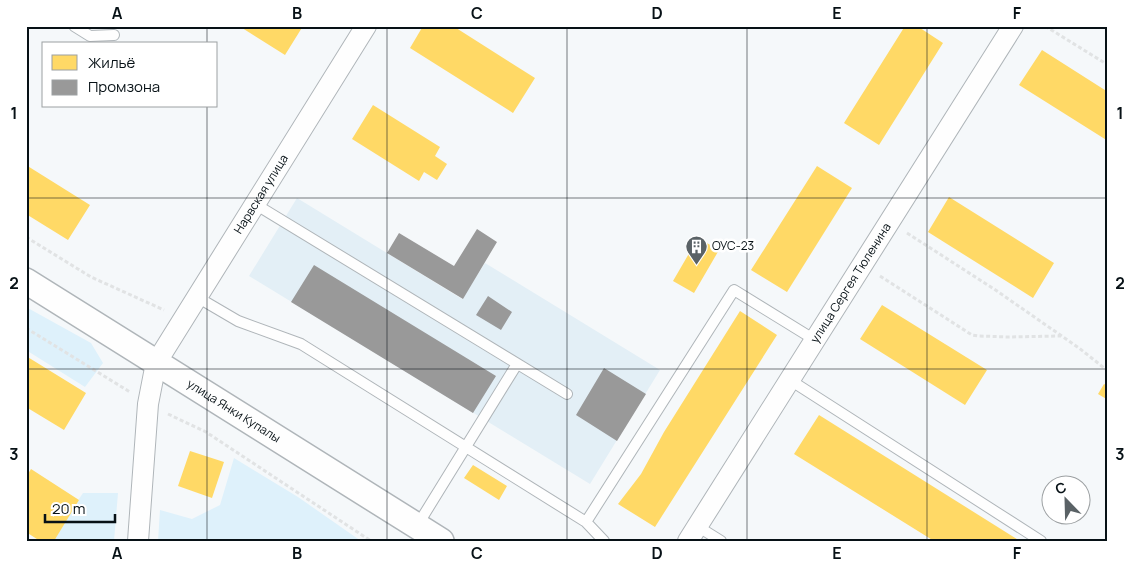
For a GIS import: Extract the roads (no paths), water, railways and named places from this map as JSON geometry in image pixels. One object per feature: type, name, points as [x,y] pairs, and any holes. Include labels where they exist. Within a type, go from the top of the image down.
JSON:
[{"type":"street","name":"Нарвская улица","points":[[156,363],[366,26]]},
{"type":"street","name":"улица Сергея Тюленина","points":[[693,533],[1013,26]]},
{"type":"street","name":"улица Янки Купалы","points":[[26,281],[441,541]]},
{"type":"street","points":[[138,541],[148,404],[156,363]]},
{"type":"lane","points":[[74,26],[90,36],[114,35]]},
{"type":"lane","points":[[255,204],[567,394]]},
{"type":"lane","points":[[586,522],[734,290],[815,340]]},
{"type":"lane","points":[[197,297],[238,321],[301,344],[586,522],[604,541]]},
{"type":"lane","points":[[417,526],[517,364]]},
{"type":"lane","points":[[790,380],[1041,541]]},
{"type":"lane","points":[[693,533],[721,541]]},
{"type":"place","name":"ОУС-23","points":[[696,265]]}]
